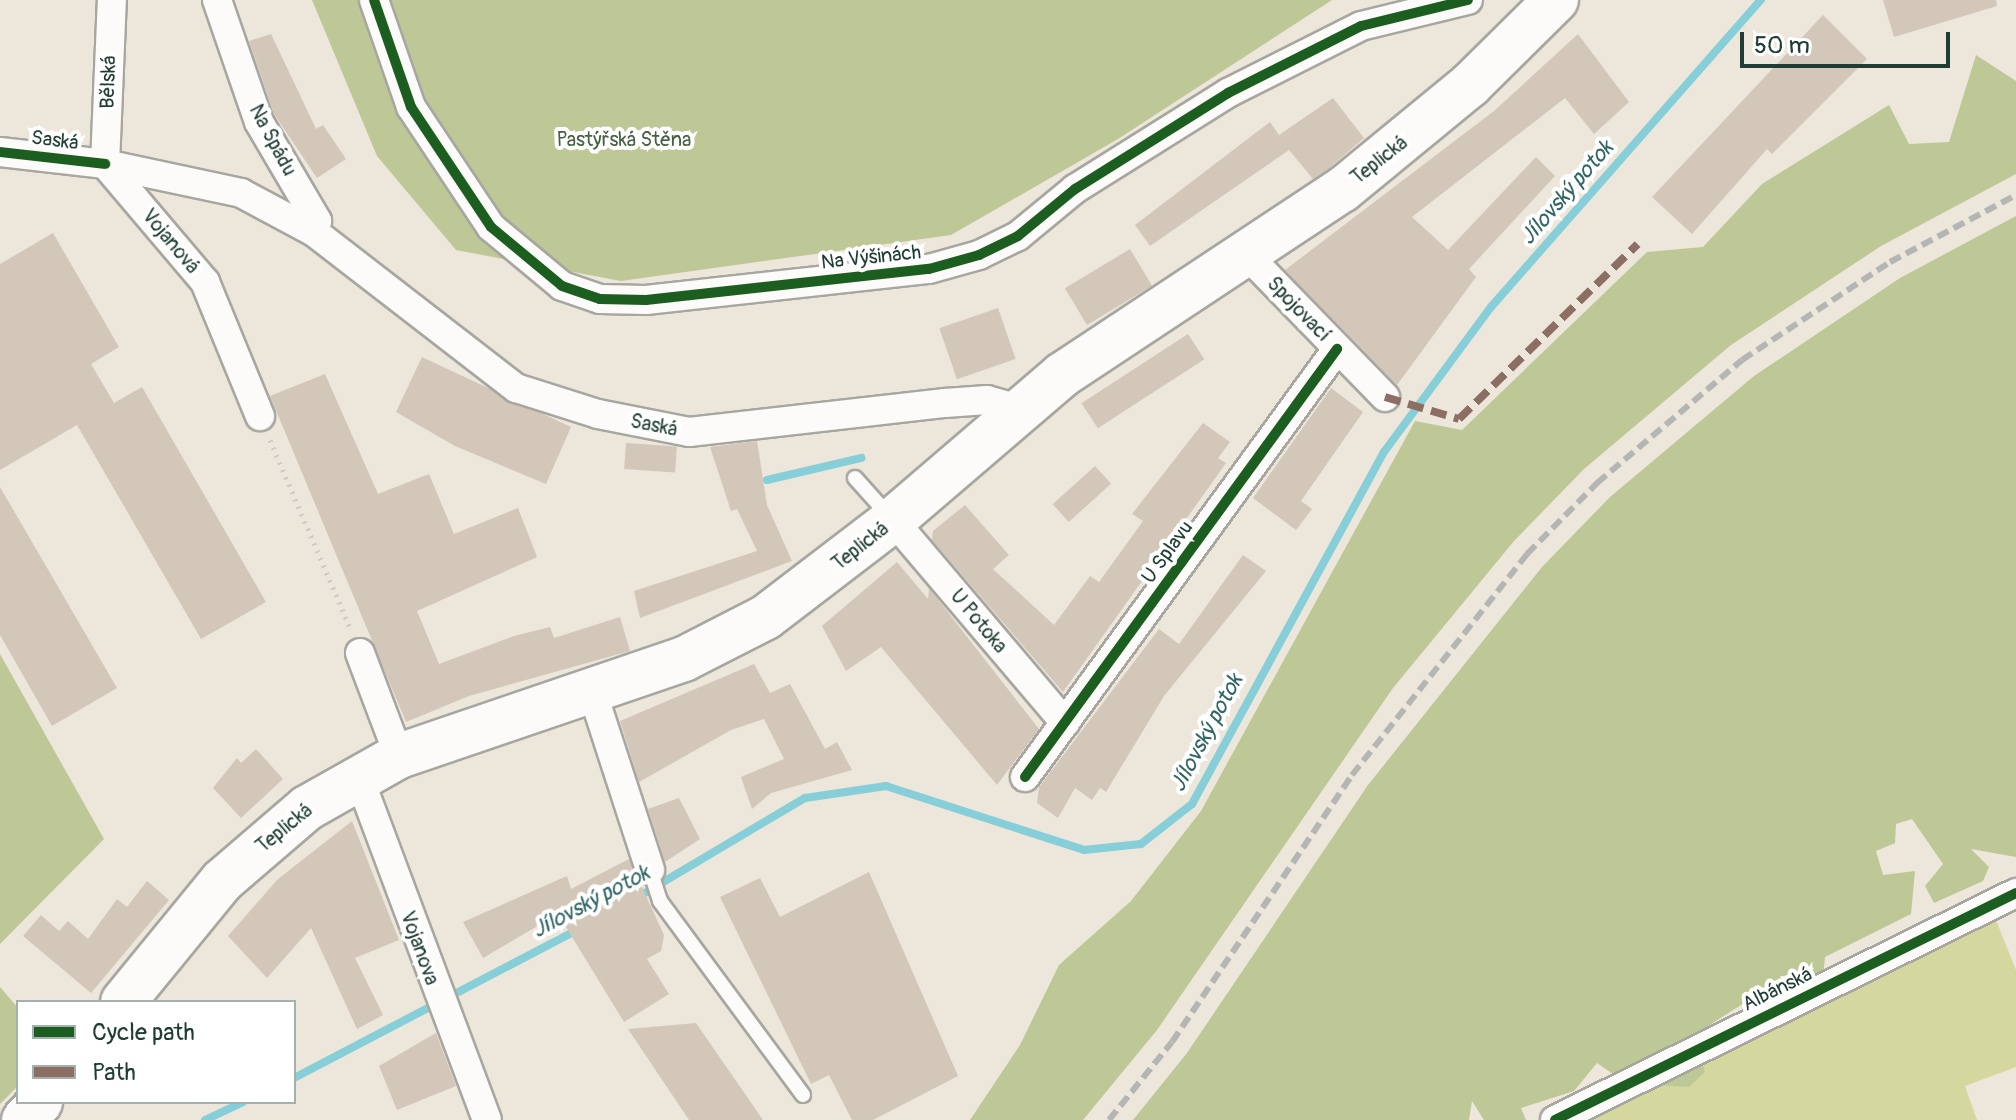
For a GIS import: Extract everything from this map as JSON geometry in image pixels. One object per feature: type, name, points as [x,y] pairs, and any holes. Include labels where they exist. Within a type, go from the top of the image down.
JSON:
[{"type":"main road","name":"Teplická","points":[[125,1000],[222,881],[307,808],[358,775],[399,756],[592,691],[729,638],[893,520],[1062,375],[1247,255],[1403,142],[1556,0]]},
{"type":"main road","points":[[24,1120],[38,1104]]},
{"type":"street","name":"Bělská","points":[[105,164],[112,0]]},
{"type":"street","name":"Na Spádu","points":[[217,0],[259,122],[317,221],[314,232]]},
{"type":"street","name":"Na Výšinách","points":[[374,0],[411,107],[491,227],[562,286],[600,299],[646,300],[929,269],[979,255],[1018,236],[1075,189],[1228,93],[1361,26],[1468,0]]},
{"type":"street","name":"Saská","points":[[0,152],[105,164],[241,193],[314,232],[516,388],[598,414],[689,432],[987,400],[1021,410]]},
{"type":"street","name":"Vojanová","points":[[105,164],[205,282],[260,416]]},
{"type":"street","name":"Spojovací","points":[[1247,255],[1385,397]]},
{"type":"street","name":"U Splavu","points":[[1025,777],[1337,349]]},
{"type":"street","name":"U Potoka","points":[[893,520],[1065,723]]},
{"type":"street","points":[[360,653],[399,756]]},
{"type":"street","points":[[592,691],[650,870]]},
{"type":"street","name":"Vojanova","points":[[358,775],[432,983],[487,1120]]},
{"type":"street","name":"Albánská","points":[[1555,1120],[2016,893]]},
{"type":"lane","points":[[855,478],[893,520]]},
{"type":"lane","points":[[650,870],[660,901],[803,1095]]},
{"type":"path","points":[[260,416],[360,653]]},
{"type":"green space","name":"Pastýřská Stěna","points":[[312,0],[1332,0],[1118,139],[951,235],[621,281],[456,250],[377,156]]},
{"type":"green space","points":[[1976,55],[2016,81],[2016,174],[1881,246],[1731,345],[1584,469],[1514,541],[1393,688],[1157,1030],[1083,1120],[970,1120],[1020,1045],[1059,965],[1131,901],[1201,811],[1415,421],[1462,430],[1647,252],[1703,247],[1762,184],[1889,105],[1909,144],[1949,142]]},
{"type":"green space","points":[[2016,216],[2016,857],[1971,849],[1989,867],[1983,881],[1934,903],[1925,886],[1943,864],[1912,819],[1896,824],[1895,843],[1876,851],[1883,875],[1915,871],[1911,914],[1825,957],[1822,987],[1781,1007],[1749,1000],[1692,1036],[1705,1072],[1689,1087],[1626,1083],[1597,1063],[1574,1091],[1521,1108],[1526,1120],[1484,1120],[1472,1101],[1469,1120],[1133,1120],[1187,1053],[1368,785],[1542,567],[1610,497],[1754,376],[1900,278]]},
{"type":"green space","points":[[0,654],[104,839],[0,944]]},
{"type":"green space","points":[[1993,913],[2016,970],[2016,1067],[1965,1086],[1977,1120],[1582,1120]]},
{"type":"green space","points":[[0,987],[16,1006],[16,1088],[0,1104]]},
{"type":"building","points":[[1883,0],[1996,0],[1997,6],[1894,37]]},
{"type":"building","points":[[1823,15],[1867,59],[1772,154],[1767,149],[1692,234],[1652,197]]},
{"type":"building","points":[[271,34],[316,129],[323,125],[346,159],[317,178],[274,114],[249,41]]},
{"type":"building","points":[[1578,34],[1629,102],[1594,134],[1565,98],[1412,217],[1448,250],[1536,157],[1555,176],[1469,269],[1476,277],[1397,385],[1285,270],[1494,111]]},
{"type":"building","points":[[1333,98],[1364,138],[1327,170],[1313,179],[1289,150],[1150,246],[1135,225],[1270,122],[1279,135]]},
{"type":"building","points":[[53,233],[119,347],[91,364],[114,403],[142,387],[266,602],[201,639],[77,425],[0,470],[0,264]]},
{"type":"building","points":[[1130,249],[1152,286],[1087,325],[1065,288]]},
{"type":"building","points":[[998,308],[1016,359],[957,379],[939,328]]},
{"type":"building","points":[[1188,334],[1204,359],[1098,428],[1081,403]]},
{"type":"building","points":[[422,357],[571,427],[546,484],[455,446],[396,412]]},
{"type":"building","points":[[325,374],[378,494],[429,474],[454,534],[518,508],[537,557],[417,611],[439,664],[514,636],[550,627],[554,638],[620,617],[630,651],[469,696],[406,722],[270,396]]},
{"type":"building","points":[[1331,388],[1363,412],[1301,501],[1312,509],[1296,530],[1253,498]]},
{"type":"building","points":[[1203,423],[1230,442],[1218,458],[1226,463],[1063,692],[932,540],[933,531],[965,505],[1009,555],[993,569],[1054,625],[1090,576],[1099,582],[1143,521],[1132,514]]},
{"type":"building","points":[[757,441],[767,505],[792,561],[640,618],[634,591],[757,551],[737,509],[731,511],[710,447]]},
{"type":"building","points":[[626,443],[677,447],[675,472],[624,469]]},
{"type":"building","points":[[1095,466],[1111,484],[1069,522],[1053,504]]},
{"type":"building","points":[[0,487],[117,688],[52,726],[0,635]]},
{"type":"building","points":[[1243,555],[1266,571],[1164,696],[1106,792],[1100,788],[1092,800],[1075,788],[1058,818],[1037,803],[1039,787],[1159,629],[1179,644]]},
{"type":"building","points":[[897,562],[928,599],[929,588],[1039,729],[997,785],[881,647],[846,671],[822,626]]},
{"type":"building","points":[[754,664],[770,693],[790,684],[825,749],[837,742],[852,770],[771,793],[752,809],[741,777],[784,759],[764,719],[731,730],[639,782],[620,721]]},
{"type":"building","points":[[256,749],[283,779],[241,818],[213,788],[237,758],[241,763]]},
{"type":"building","points":[[679,798],[700,839],[665,862],[648,809]]},
{"type":"building","points":[[352,821],[399,940],[355,958],[383,1015],[357,1029],[311,928],[267,978],[228,936],[278,879]]},
{"type":"building","points":[[629,859],[664,935],[661,951],[647,959],[669,994],[624,1022],[558,914],[483,958],[463,922],[567,876],[571,889]]},
{"type":"building","points":[[869,872],[958,1076],[873,1120],[852,1120],[829,1075],[811,1084],[720,897],[760,878],[780,917]]},
{"type":"building","points":[[147,881],[169,900],[91,993],[23,936],[41,915],[59,931],[68,921],[88,939],[117,899],[127,907]]},
{"type":"building","points":[[696,1023],[763,1120],[689,1120],[628,1029]]},
{"type":"building","points":[[436,1033],[456,1086],[397,1110],[379,1066]]},
{"type":"waterway","name":"Jílovský potok","points":[[638,897],[805,798],[886,786],[1084,850],[1141,844],[1192,804],[1384,452],[1491,307],[1761,0]]},
{"type":"waterway","points":[[767,480],[861,458]]},
{"type":"waterway","name":"Jílovský potok","points":[[296,1077],[577,930]]},
{"type":"waterway","name":"Jílovský potok","points":[[205,1120],[239,1104]]},
{"type":"railway","points":[[1109,1120],[1172,1042],[1352,775],[1527,554],[1597,483],[1742,360],[1890,262],[2016,195]]},
{"type":"marked path","points":[[1385,397],[1459,419],[1638,244]]},
{"type":"cycle path","points":[[374,0],[411,107],[491,227],[562,286],[600,299],[646,300],[929,269],[979,255],[1018,236],[1075,189],[1228,93],[1361,26],[1468,0]]},
{"type":"cycle path","points":[[0,152],[105,164]]},
{"type":"cycle path","points":[[1025,777],[1337,349]]},
{"type":"cycle path","points":[[1555,1120],[2016,893]]}]
